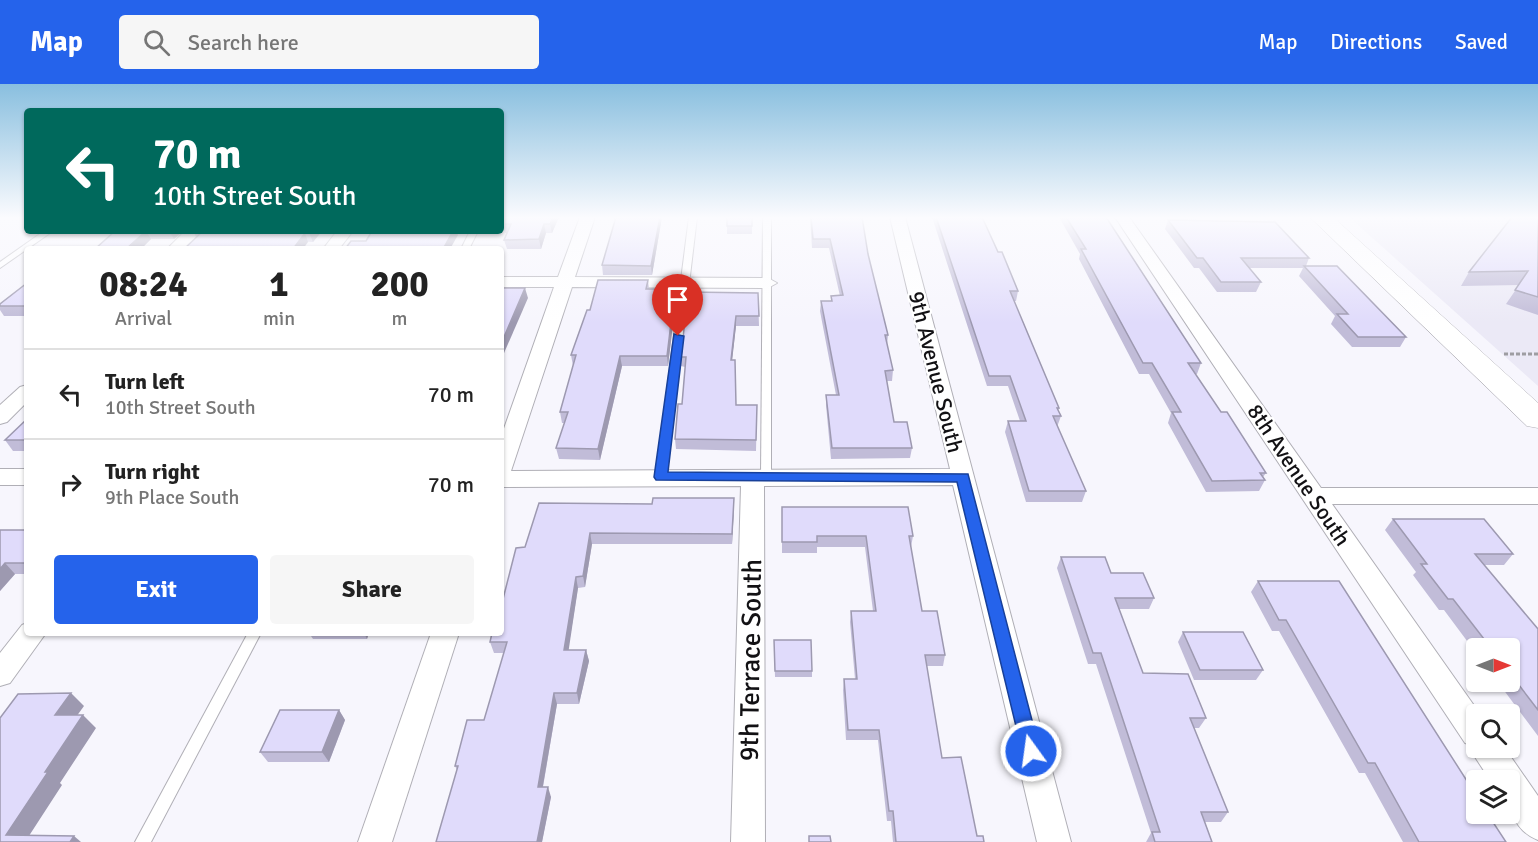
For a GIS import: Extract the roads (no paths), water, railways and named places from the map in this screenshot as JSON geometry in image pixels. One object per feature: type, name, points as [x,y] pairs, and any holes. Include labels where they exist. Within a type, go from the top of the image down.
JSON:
[{"type":"street","points":[[504,460],[574,252]]},
{"type":"street","name":"9th Avenue South","points":[[906,252],[1054,842]]},
{"type":"street","name":"8th Avenue South","points":[[1146,252],[1466,718]]},
{"type":"street","points":[[1359,252],[1538,419]]},
{"type":"street","points":[[504,282],[768,283]]},
{"type":"street","points":[[0,417],[24,394]]},
{"type":"street","points":[[0,477],[24,477]]},
{"type":"street","name":"9th Terrace South","points":[[748,842],[759,477]]},
{"type":"street","points":[[504,479],[963,477]]},
{"type":"street","points":[[1314,496],[1538,496]]},
{"type":"street","points":[[0,674],[30,636]]},
{"type":"street","points":[[375,842],[445,636]]},
{"type":"street","points":[[1520,798],[1538,824]]},
{"type":"lane","points":[[0,266],[19,252]]},
{"type":"lane","points":[[661,477],[688,252]]},
{"type":"lane","name":"9th Terrace South","points":[[759,477],[768,252]]},
{"type":"lane","points":[[143,842],[253,636]]}]
